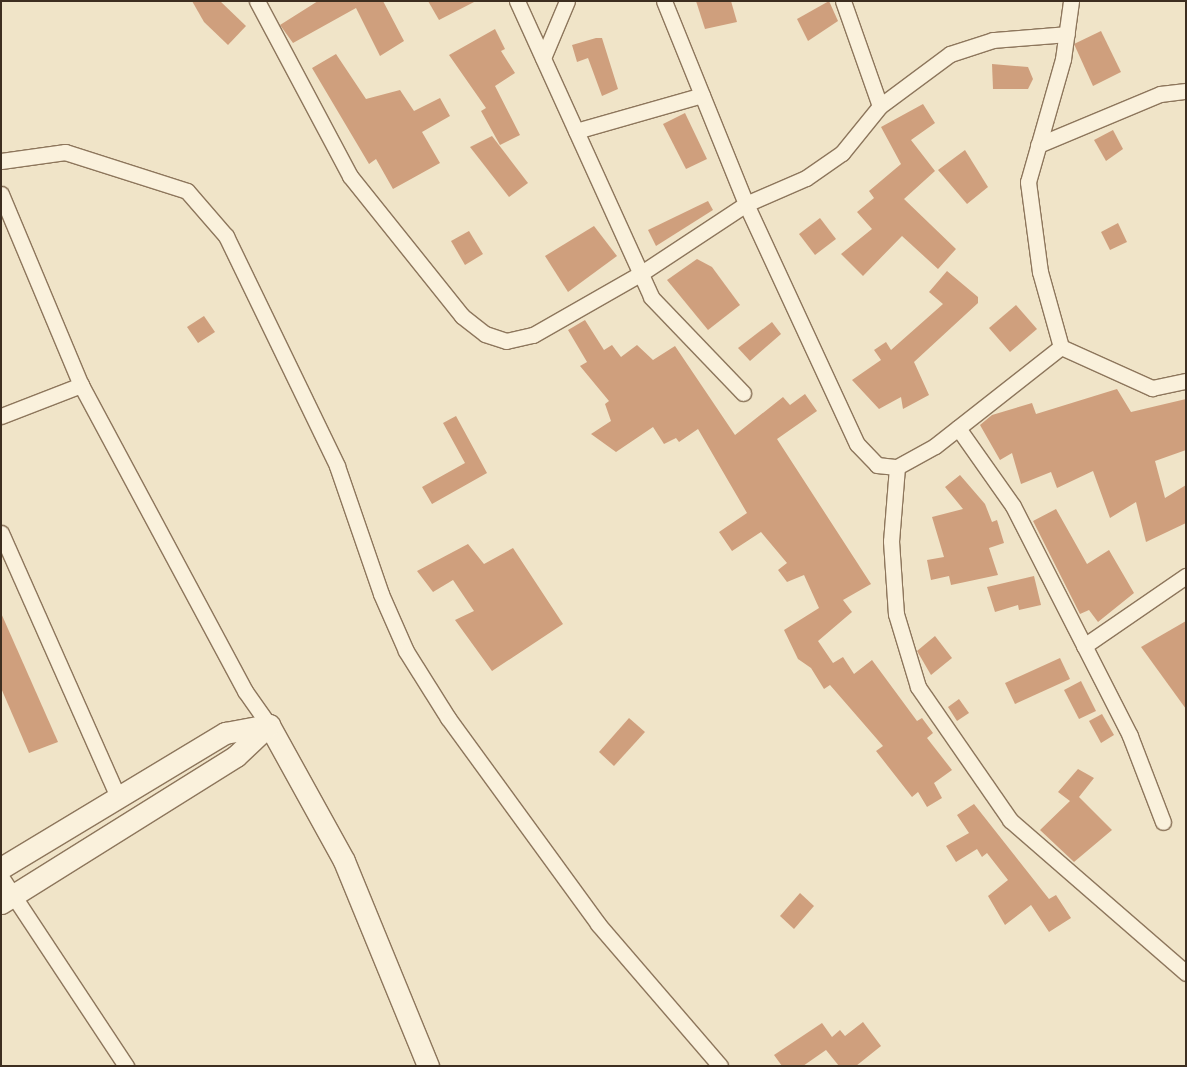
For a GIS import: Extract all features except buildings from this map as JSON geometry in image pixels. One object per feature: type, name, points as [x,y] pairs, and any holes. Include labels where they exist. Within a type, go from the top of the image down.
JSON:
[{"type":"main road","points":[[1,868],[225,733],[269,725]]},
{"type":"main road","points":[[7,899],[236,756],[269,725]]},
{"type":"main road","points":[[269,725],[344,861],[428,1066]]},
{"type":"street","points":[[257,1],[350,176],[462,316],[485,334],[506,341],[533,335],[640,274],[746,204],[806,178],[842,153],[880,106],[950,54],[993,40],[1067,34]]},
{"type":"street","points":[[517,1],[651,296],[743,393]]},
{"type":"street","points":[[543,58],[567,1]]},
{"type":"street","points":[[664,1],[746,204],[857,444],[877,465],[898,467],[958,428],[1061,347]]},
{"type":"street","points":[[843,1],[880,106]]},
{"type":"street","points":[[1061,347],[1040,272],[1028,182],[1067,34],[1071,1]]},
{"type":"street","points":[[1038,145],[1160,94],[1186,91]]},
{"type":"street","points":[[576,131],[702,95]]},
{"type":"street","points":[[1,161],[65,152],[187,191],[226,236],[337,466],[381,594],[406,650],[448,718],[598,924],[720,1066]]},
{"type":"street","points":[[1,194],[81,385],[245,691],[269,725]]},
{"type":"street","points":[[1061,347],[1152,388],[1186,381]]},
{"type":"street","points":[[1,416],[81,385]]},
{"type":"street","points":[[958,428],[1013,506],[1130,736],[1163,822]]},
{"type":"street","points":[[898,467],[891,541],[896,614],[918,687],[1010,820],[1186,973]]},
{"type":"street","points":[[1,533],[118,797]]},
{"type":"street","points":[[1084,646],[1186,576]]},
{"type":"street","points":[[1,877],[7,899],[126,1066]]}]
